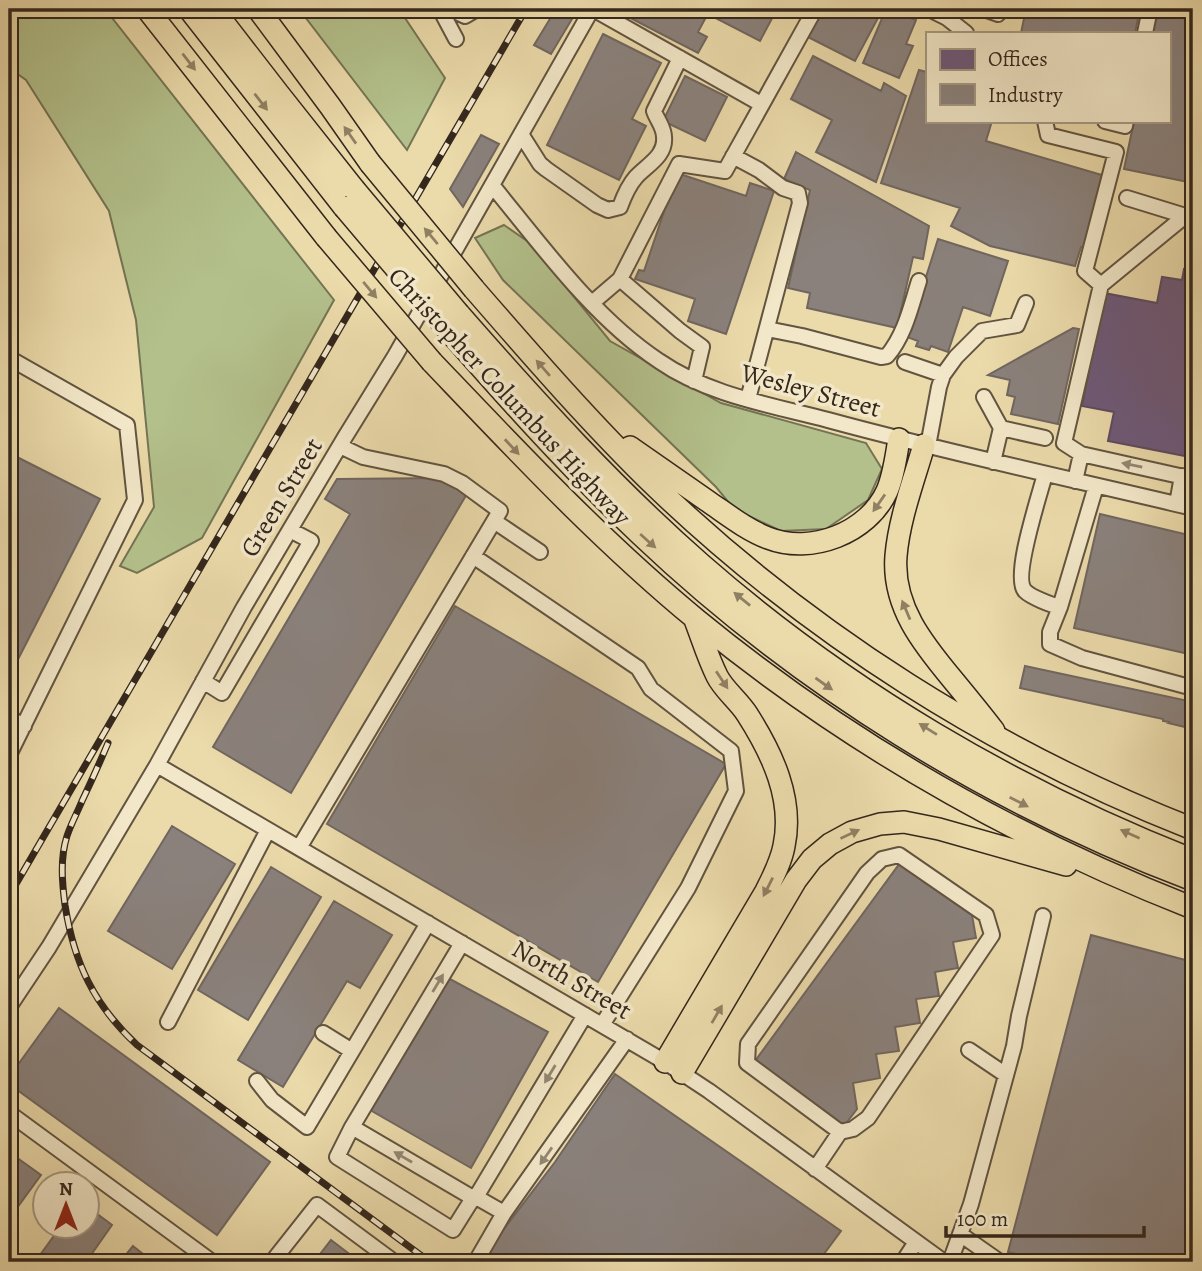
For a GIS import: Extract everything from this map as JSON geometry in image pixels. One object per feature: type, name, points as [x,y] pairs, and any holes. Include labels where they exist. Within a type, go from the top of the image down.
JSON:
[{"type":"highway","name":"Christopher Columbus Highway","points":[[146,9],[326,237],[432,362],[555,491],[695,618],[772,678],[844,729],[919,776],[1034,839],[1134,885],[1193,908]]},
{"type":"highway","name":"Christopher Columbus Highway","points":[[189,9],[454,323],[540,434],[616,512],[715,600],[791,660],[911,741],[995,790],[1081,833],[1193,880]]},
{"type":"highway","name":"Christopher Columbus Highway","points":[[213,9],[278,93],[349,198]]},
{"type":"highway","name":"Christopher Columbus Highway","points":[[257,9],[370,163],[474,289],[589,419],[691,520],[791,603],[887,671],[958,716],[1084,782],[1193,829]]},
{"type":"highway","name":"Christopher Columbus Highway","points":[[454,323],[634,502],[730,589],[815,654],[894,708],[976,758],[1061,802],[1193,860]]},
{"type":"highway","points":[[589,419],[735,520],[769,538],[791,543],[836,537],[858,526],[875,510],[887,491],[899,439]]},
{"type":"highway","points":[[926,446],[900,531],[896,556],[902,601],[927,649],[1002,741]]},
{"type":"highway","points":[[674,1067],[777,868],[787,825],[780,778],[746,712],[717,677],[695,618]]},
{"type":"highway","points":[[674,1067],[796,880],[812,859],[830,844],[852,832],[880,824],[904,822],[931,827],[1134,885]]},
{"type":"street","points":[[439,9],[456,38]]},
{"type":"street","points":[[450,9],[465,16],[477,9]]},
{"type":"street","points":[[592,9],[761,104]]},
{"type":"street","name":"Green Street","points":[[9,1007],[49,947],[157,765],[290,530],[395,356],[592,9]]},
{"type":"street","points":[[592,303],[620,279],[679,164],[725,171],[815,9]]},
{"type":"street","points":[[929,9],[947,18],[965,32]]},
{"type":"street","points":[[984,9],[998,14],[1000,9]]},
{"type":"street","points":[[1145,32],[1150,9]]},
{"type":"street","points":[[521,134],[546,169],[597,205],[608,210],[620,207],[626,190],[663,149],[665,139],[654,111],[680,58]]},
{"type":"street","points":[[1045,122],[1048,135],[1116,152],[1085,271],[1101,285]]},
{"type":"street","points":[[1109,122],[1125,126],[1126,122]]},
{"type":"street","points":[[733,156],[759,170],[783,188],[798,193],[800,203],[748,399]]},
{"type":"street","name":"Wesley Street","points":[[492,185],[592,303],[659,362],[694,381],[748,399],[926,446],[1193,508]]},
{"type":"street","points":[[1127,198],[1189,217]]},
{"type":"street","points":[[1177,504],[1188,477],[1081,454],[1064,443],[1101,285],[1189,217]]},
{"type":"street","points":[[620,279],[702,347],[694,381]]},
{"type":"street","points":[[767,329],[881,357],[887,356],[904,328],[919,281]]},
{"type":"street","points":[[926,446],[943,375],[956,357],[982,331],[1017,325],[1027,303]]},
{"type":"street","points":[[9,358],[127,425],[135,500],[9,755]]},
{"type":"street","points":[[905,362],[943,375]]},
{"type":"street","points":[[984,397],[1001,428],[993,462]]},
{"type":"street","points":[[1001,428],[1045,438]]},
{"type":"street","points":[[299,848],[500,511],[462,483],[444,474],[363,457],[340,446]]},
{"type":"street","points":[[1075,481],[1081,454]]},
{"type":"street","points":[[1045,474],[1023,560],[1021,583],[1026,592],[1060,607]]},
{"type":"street","points":[[1096,486],[1050,632],[1050,644],[1082,658],[1193,688]]},
{"type":"street","points":[[494,521],[540,552]]},
{"type":"street","points":[[203,681],[222,693],[312,541],[290,530]]},
{"type":"street","points":[[473,556],[638,668],[651,689],[731,751],[736,790],[688,888],[602,1025]]},
{"type":"street","points":[[9,718],[24,726]]},
{"type":"street","name":"North Street","points":[[157,765],[674,1067],[944,1262]]},
{"type":"street","points":[[167,1021],[268,830]]},
{"type":"street","points":[[815,1169],[840,1132],[853,1129],[868,1118],[992,935],[986,915],[899,855],[881,859],[867,873],[748,1044],[747,1063],[840,1132]]},
{"type":"street","points":[[950,1262],[971,1204],[1006,1075],[1043,916]]},
{"type":"street","points":[[257,1081],[272,1100],[307,1127],[428,923]]},
{"type":"street","points":[[462,943],[352,1127],[337,1157],[453,1230],[586,1015]]},
{"type":"street","points":[[323,1033],[352,1051]]},
{"type":"street","points":[[479,1262],[478,1258],[505,1213],[627,1040]]},
{"type":"street","points":[[969,1050],[1006,1075]]},
{"type":"street","points":[[9,1113],[212,1262]]},
{"type":"street","points":[[352,1127],[505,1213]]},
{"type":"street","points":[[272,1262],[317,1205],[394,1262]]},
{"type":"street","points":[[960,1234],[1000,1262]]},
{"type":"street","points":[[903,1262],[916,1242]]},
{"type":"green space","points":[[9,9],[105,9],[334,300],[202,538],[137,573],[120,566],[154,507],[136,320],[109,211],[26,80],[9,68]]},
{"type":"green space","points":[[299,9],[399,9],[445,78],[407,150]]},
{"type":"green space","points":[[504,225],[530,243],[610,341],[721,403],[866,443],[882,469],[868,500],[826,529],[781,531],[734,509],[716,487],[503,280],[475,238]]},
{"type":"building: Offices","points":[[1184,269],[1193,271],[1193,410],[1185,456],[1108,441],[1114,412],[1082,406],[1104,293],[1157,303],[1162,277],[1182,280]]},
{"type":"building: Industry","points":[[556,9],[578,9],[551,54],[534,45]]},
{"type":"building: Industry","points":[[613,9],[684,9],[705,19],[698,32],[707,37],[698,53]]},
{"type":"building: Industry","points":[[777,9],[760,41],[702,11]]},
{"type":"building: Industry","points":[[823,9],[860,9],[878,18],[855,61],[808,37]]},
{"type":"building: Industry","points":[[886,9],[916,20],[906,44],[913,46],[899,78],[863,63]]},
{"type":"building: Industry","points":[[1026,9],[1140,9],[1135,32],[1021,32]]},
{"type":"building: Industry","points":[[1156,9],[1193,9],[1193,183],[1124,169],[1134,122],[1170,122],[1170,32],[1152,32]]},
{"type":"building: Industry","points":[[603,34],[661,63],[632,119],[646,126],[619,180],[547,145]]},
{"type":"building: Industry","points":[[813,56],[881,91],[884,83],[906,96],[876,182],[816,152],[832,120],[791,99]]},
{"type":"building: Industry","points":[[919,70],[926,72],[926,122],[992,122],[986,141],[1105,176],[1084,248],[1081,247],[1075,266],[990,246],[951,226],[960,208],[881,183]]},
{"type":"building: Industry","points":[[685,76],[727,97],[705,141],[663,121]]},
{"type":"building: Industry","points":[[481,135],[499,144],[463,207],[450,189]]},
{"type":"building: Industry","points":[[796,152],[929,226],[923,259],[913,257],[897,328],[807,308],[810,293],[788,288],[810,190],[784,179]]},
{"type":"building: Industry","points":[[677,173],[746,196],[750,183],[774,191],[726,334],[688,321],[695,299],[635,279],[639,270],[644,271]]},
{"type":"building: Industry","points":[[938,239],[1008,261],[990,316],[963,307],[948,352],[931,346],[929,350],[916,346],[918,341],[907,337]]},
{"type":"building: Industry","points":[[1073,328],[1079,329],[1058,424],[1011,414],[1015,397],[1007,395],[1010,380],[988,375]]},
{"type":"building: Industry","points":[[9,453],[100,499],[11,673],[9,671]]},
{"type":"building: Industry","points":[[444,478],[468,492],[291,793],[213,747],[350,514],[325,499],[337,479]]},
{"type":"building: Industry","points":[[1100,514],[1193,536],[1193,655],[1074,628]]},
{"type":"building: Industry","points":[[455,606],[726,764],[598,982],[327,824]]},
{"type":"building: Industry","points":[[1025,666],[1193,702],[1193,729],[1168,723],[1163,719],[1020,688]]},
{"type":"building: Industry","points":[[172,826],[235,864],[172,969],[108,931]]},
{"type":"building: Industry","points":[[900,863],[972,915],[976,938],[953,942],[958,968],[935,972],[939,996],[916,999],[920,1023],[895,1027],[899,1051],[876,1054],[880,1078],[853,1083],[857,1109],[844,1126],[755,1061]]},
{"type":"building: Industry","points":[[271,867],[321,897],[248,1020],[198,990]]},
{"type":"building: Industry","points":[[334,901],[392,935],[360,988],[347,981],[283,1087],[238,1060]]},
{"type":"building: Industry","points":[[1091,935],[1193,962],[1193,1262],[1048,1262],[1008,1252]]},
{"type":"building: Industry","points":[[448,978],[548,1032],[471,1168],[370,1110]]},
{"type":"building: Industry","points":[[59,1008],[270,1162],[217,1235],[9,1084],[9,1077]]},
{"type":"building: Industry","points":[[615,1074],[841,1231],[818,1262],[492,1262],[487,1251],[555,1162]]},
{"type":"building: Industry","points":[[9,1152],[34,1170],[32,1187],[9,1219]]},
{"type":"building: Industry","points":[[102,1218],[112,1225],[102,1239]]},
{"type":"building: Industry","points":[[51,1240],[101,1240],[86,1262],[35,1262]]},
{"type":"building: Industry","points":[[331,1240],[360,1262],[314,1262]]},
{"type":"building: Industry","points":[[133,1246],[153,1262],[120,1262]]},
{"type":"railway","points":[[9,896],[526,9]]},
{"type":"railway","points":[[108,743],[69,832],[62,861],[69,926],[88,982],[109,1014],[137,1045],[430,1262]]}]
